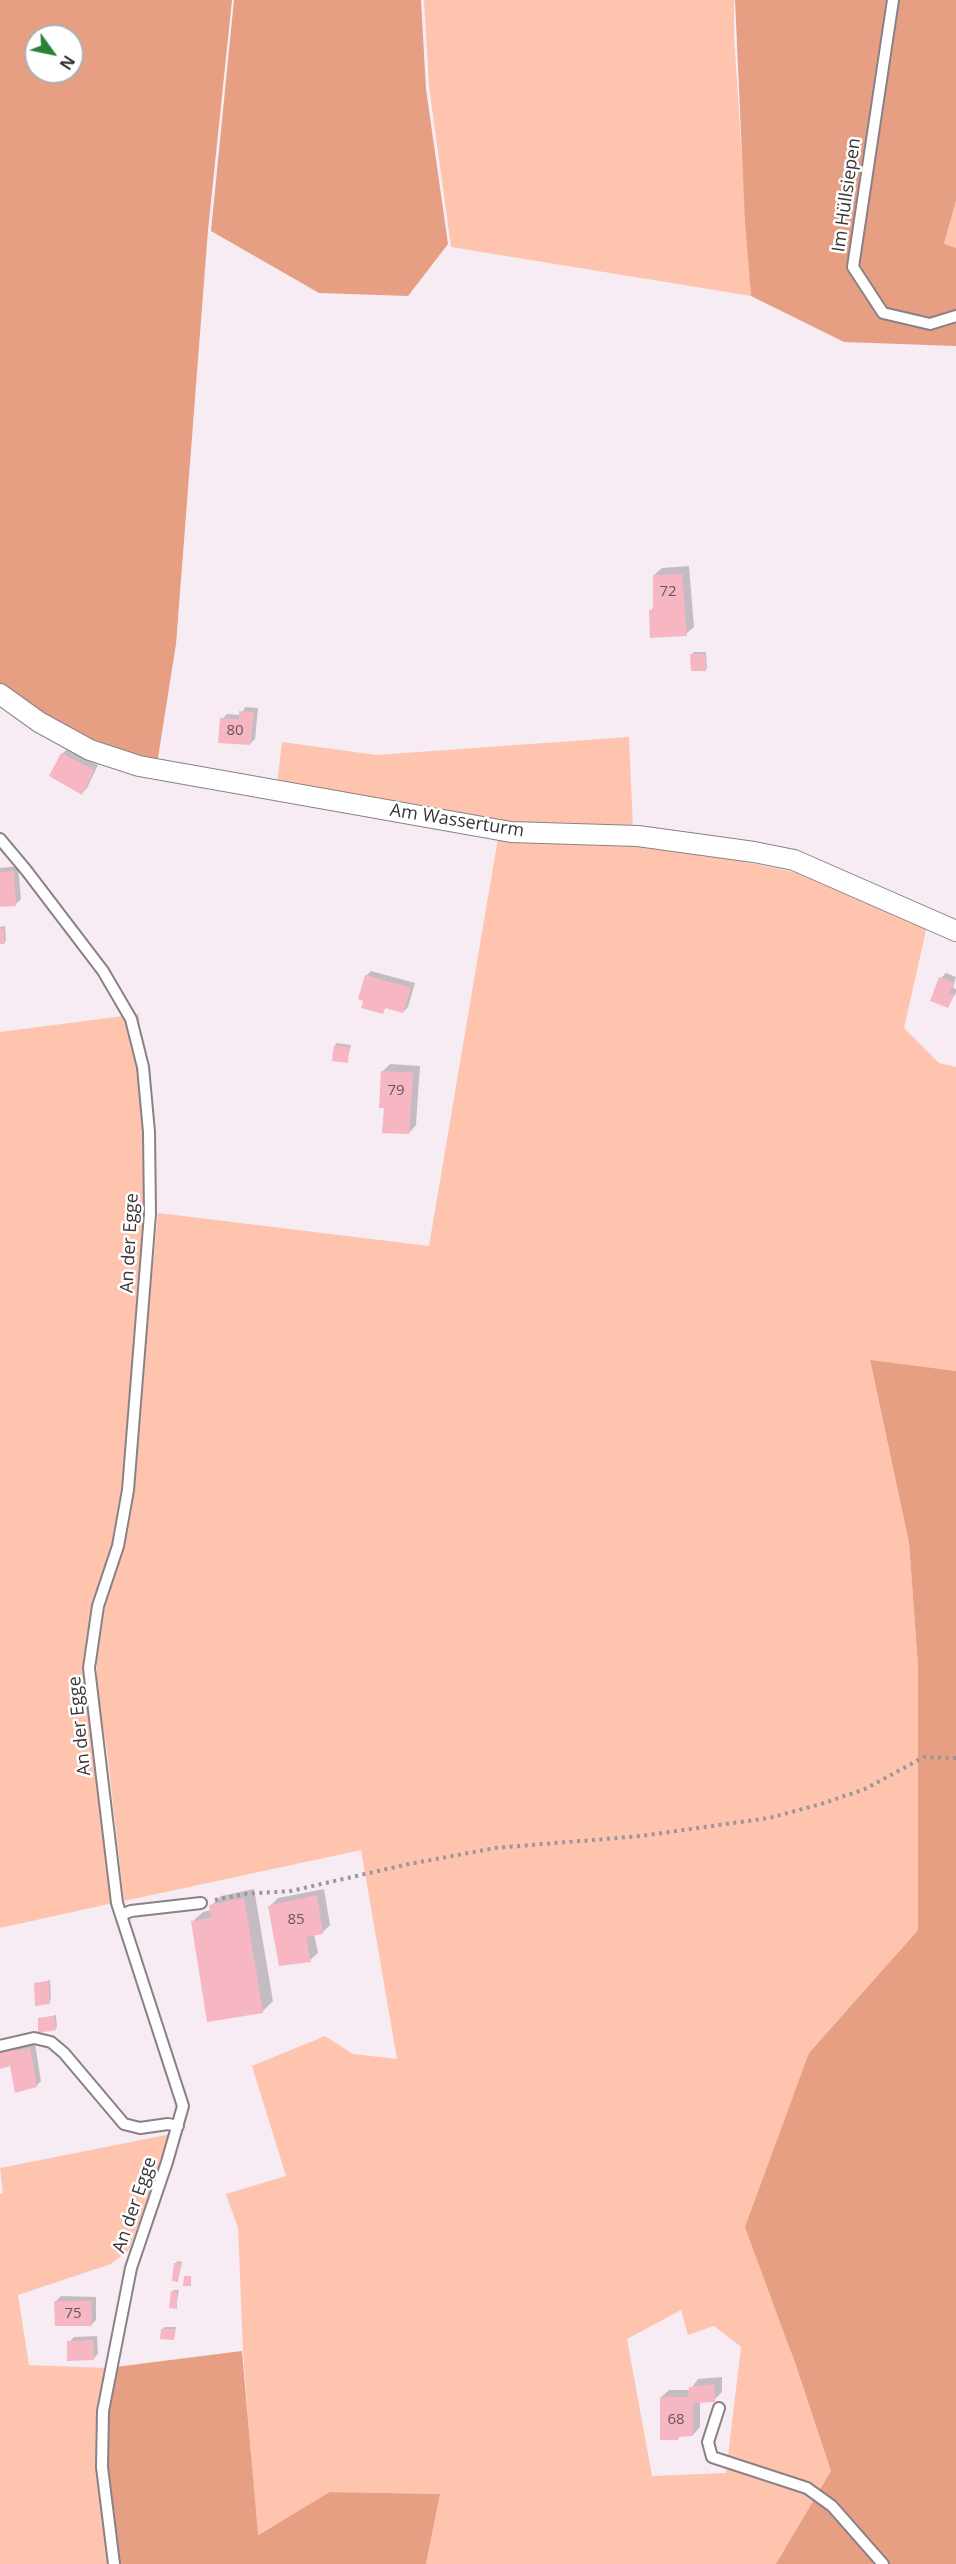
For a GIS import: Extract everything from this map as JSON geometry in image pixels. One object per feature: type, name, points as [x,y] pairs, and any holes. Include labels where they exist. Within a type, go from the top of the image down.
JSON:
[{"type":"street","name":"Am Wasserturm","points":[[0,694],[39,722],[90,750],[139,766],[511,832],[638,836],[754,852],[794,860],[956,931]]},
{"type":"lane","name":"Im Hüllsiepen","points":[[892,0],[853,267],[883,313],[930,324],[956,316]]},
{"type":"lane","name":"An der Egge","points":[[0,839],[103,972],[131,1019],[143,1067],[149,1132],[150,1215],[128,1490],[117,1546],[98,1606],[89,1668],[117,1903],[183,2106],[131,2268],[103,2411],[102,2468],[114,2564]]},
{"type":"lane","points":[[121,1915],[131,1911],[201,1903]]},
{"type":"lane","points":[[0,2046],[34,2038],[51,2042],[64,2053],[124,2124],[140,2128],[159,2124],[178,2126]]},
{"type":"lane","points":[[719,2408],[708,2442],[712,2457],[807,2488],[832,2506],[883,2564]]},
{"type":"path","points":[[201,1903],[244,1894],[291,1892],[404,1865],[495,1848],[641,1836],[770,1818],[865,1789],[924,1757],[956,1758]]},
{"type":"shaded area","points":[[0,0],[232,0],[208,230],[176,644],[157,764],[97,745],[44,716],[0,685]]},
{"type":"shaded area","points":[[234,0],[421,0],[426,89],[448,244],[408,296],[319,293],[211,231]]},
{"type":"shaded area","points":[[424,0],[734,0],[734,36],[751,296],[451,247],[429,86]]},
{"type":"shaded area","points":[[735,0],[956,0],[956,201],[944,244],[956,248],[956,346],[844,342],[751,296],[745,221]]},
{"type":"shaded area","points":[[956,201],[956,248],[944,245]]},
{"type":"shaded area","points":[[629,737],[633,829],[516,824],[277,784],[282,742],[376,755]]},
{"type":"shaded area","points":[[498,838],[658,844],[828,879],[927,926],[904,1028],[939,1063],[956,1067],[956,1371],[870,1361],[909,1543],[918,1666],[918,1930],[809,2053],[762,2266],[831,2471],[777,2564],[426,2564],[440,2494],[331,2492],[257,2535],[243,2351],[238,2228],[226,2194],[286,2176],[252,2066],[325,2036],[353,2054],[397,2059],[361,1850],[124,1901],[107,1751],[97,1692],[97,1633],[123,1545],[131,1494],[158,1213],[429,1246]],"holes":[[[681,2310],[688,2335],[714,2326],[741,2347],[726,2473],[652,2476],[627,2339]]]},
{"type":"shaded area","points":[[139,1014],[147,1211],[124,1490],[114,1547],[87,1632],[83,1667],[113,1903],[0,1928],[0,1032]]},
{"type":"shaded area","points":[[870,1360],[956,1371],[956,2564],[776,2564],[831,2471],[795,2363],[745,2227],[809,2053],[918,1930],[918,1666],[909,1543]]},
{"type":"shaded area","points":[[171,2134],[129,2250],[111,2264],[18,2295],[29,2365],[108,2368],[98,2465],[109,2564],[0,2564],[0,2194],[3,2194],[0,2168]]},
{"type":"shaded area","points":[[242,2351],[258,2535],[330,2492],[440,2494],[426,2564],[120,2564],[107,2455],[109,2410],[115,2367]]},
{"type":"building","points":[[682,574],[687,636],[650,638],[649,610],[653,610],[653,575]]},
{"type":"building","points":[[690,654],[705,654],[706,671],[691,671]]},
{"type":"building","points":[[239,711],[254,712],[250,745],[218,743],[220,718],[239,719]]},
{"type":"building","points":[[61,753],[94,770],[82,795],[49,776]]},
{"type":"building","points":[[14,871],[16,906],[0,907],[0,872]]},
{"type":"building","points":[[0,928],[3,928],[5,944],[0,944]]},
{"type":"building","points":[[365,975],[411,988],[403,1013],[385,1008],[383,1014],[361,1008],[363,1001],[358,999]]},
{"type":"building","points":[[939,977],[954,983],[949,993],[954,995],[948,1008],[930,1001]]},
{"type":"building","points":[[334,1045],[349,1047],[348,1063],[332,1061]]},
{"type":"building","points":[[381,1071],[413,1073],[409,1134],[382,1133],[384,1108],[379,1108]]},
{"type":"building","points":[[317,1895],[323,1934],[306,1937],[311,1962],[279,1966],[268,1906]]},
{"type":"building","points":[[244,1898],[263,2013],[207,2022],[191,1921],[211,1918],[209,1905]]},
{"type":"building","points":[[48,1981],[50,2004],[35,2006],[34,1983]]},
{"type":"building","points":[[54,2016],[56,2030],[38,2033],[38,2018]]},
{"type":"building","points":[[13,2047],[14,2051],[30,2048],[37,2087],[15,2093],[10,2066],[0,2069],[0,2049]]},
{"type":"building","points":[[174,2263],[181,2263],[178,2282],[172,2281]]},
{"type":"building","points":[[184,2276],[191,2276],[191,2286],[183,2286]]},
{"type":"building","points":[[171,2291],[177,2292],[177,2309],[169,2308]]},
{"type":"building","points":[[54,2301],[91,2301],[92,2326],[55,2326]]},
{"type":"building","points":[[161,2329],[175,2329],[174,2340],[160,2339]]},
{"type":"building","points":[[93,2340],[94,2360],[67,2361],[67,2341]]},
{"type":"building","points":[[714,2384],[715,2402],[693,2403],[693,2436],[678,2437],[678,2440],[660,2440],[660,2397],[688,2397],[689,2387]]}]
